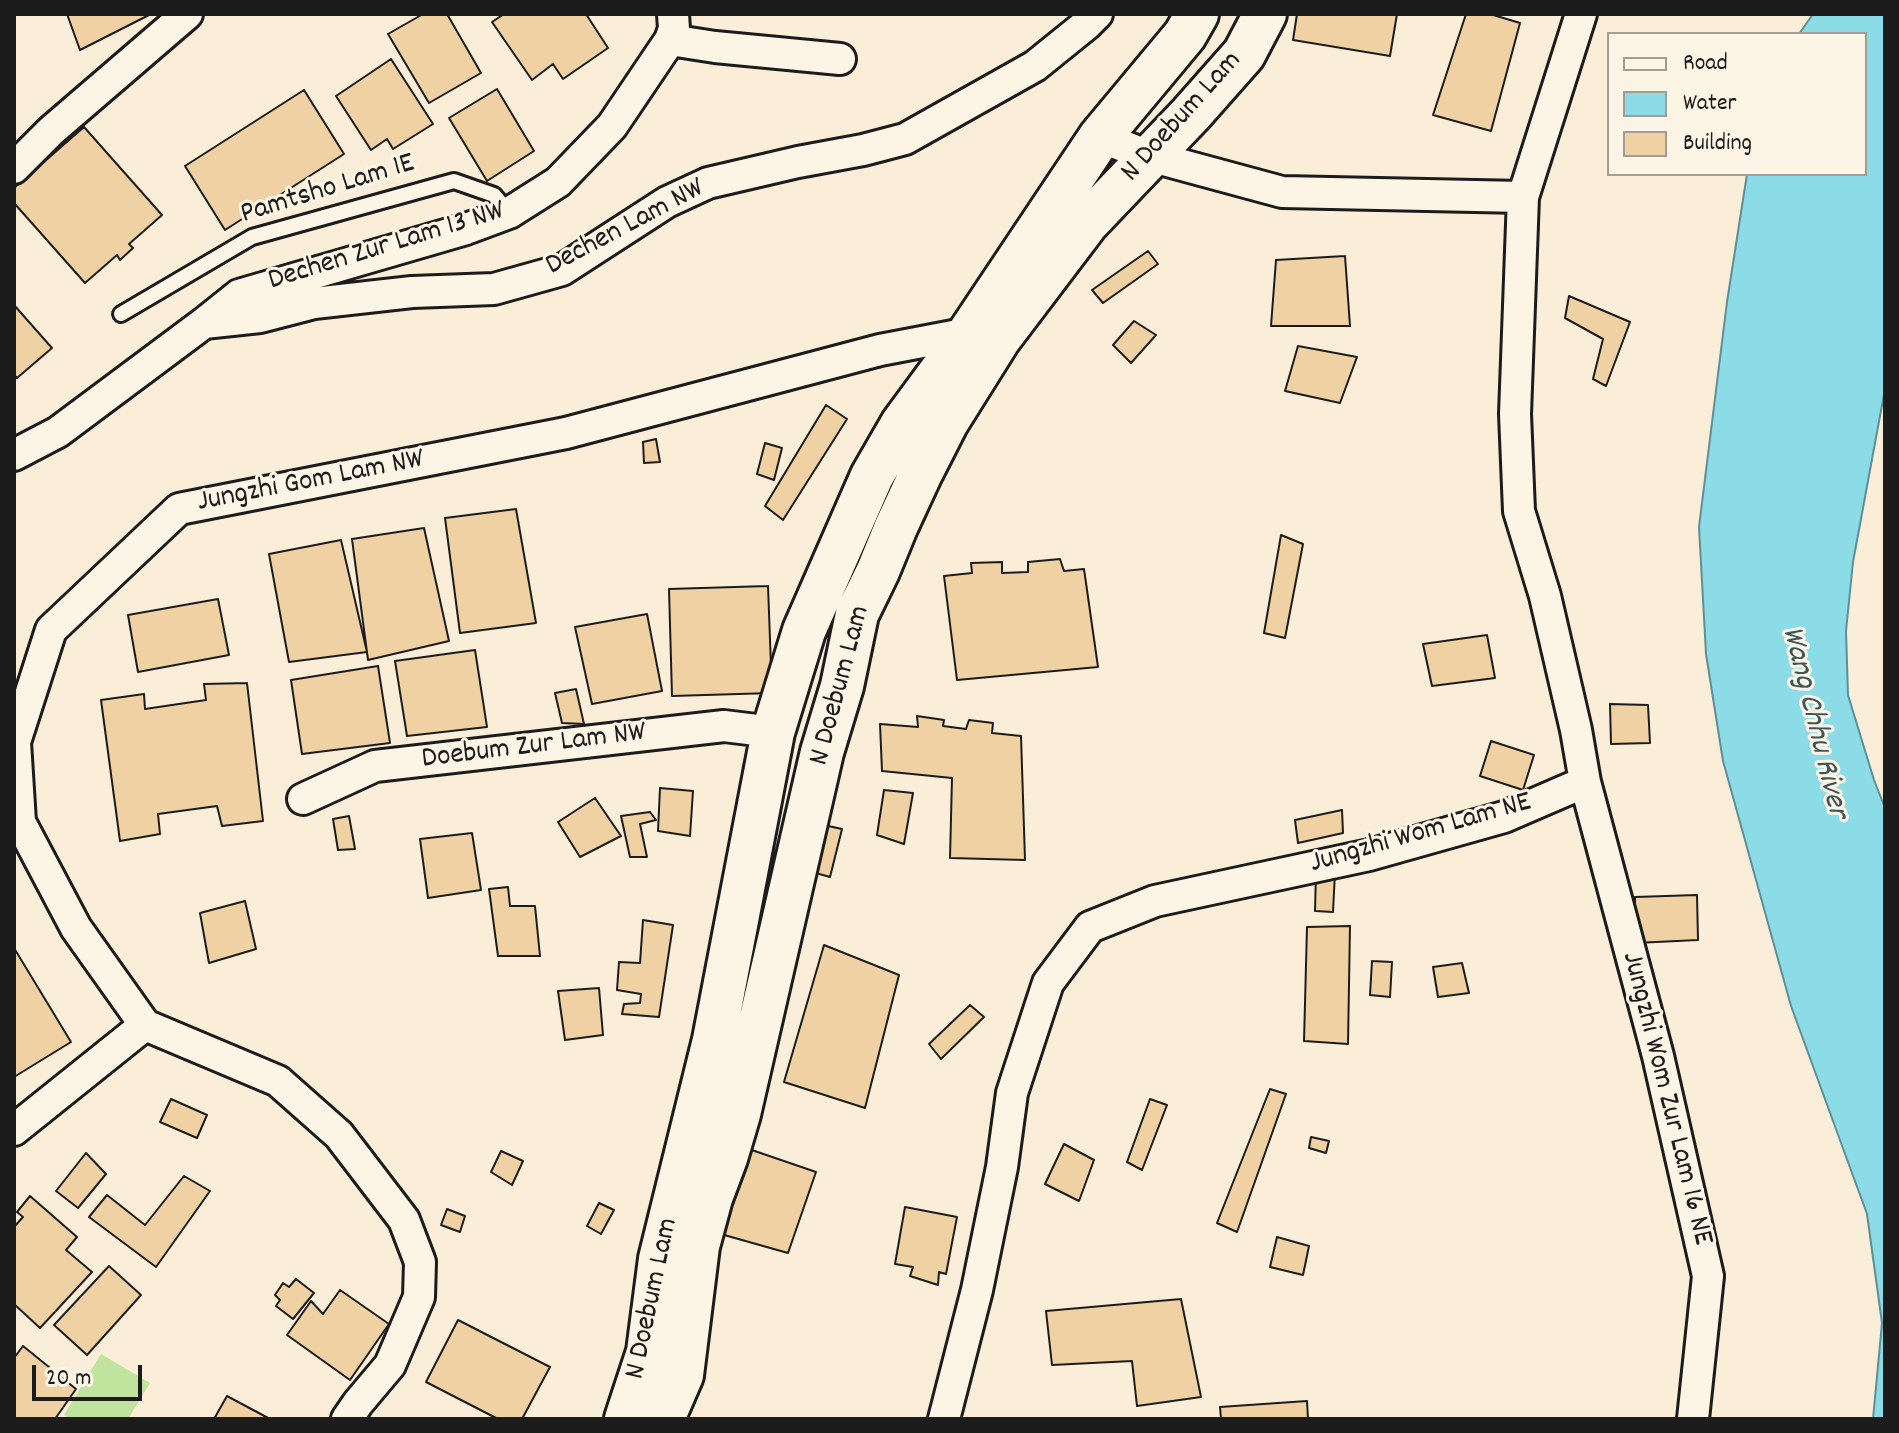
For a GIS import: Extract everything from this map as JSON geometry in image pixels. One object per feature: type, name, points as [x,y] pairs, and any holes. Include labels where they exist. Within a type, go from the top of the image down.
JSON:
[{"type":"main road","name":"N Doebum Lam","points":[[626,1419],[648,1352],[660,1259],[714,1040],[773,732],[804,631],[872,476],[902,424],[969,333],[1100,137],[1185,35],[1197,14]]},
{"type":"main road","name":"N Doebum Lam","points":[[663,1419],[682,1375],[698,1246],[739,1114],[857,614],[940,435],[999,339],[1087,223],[1244,54],[1265,14]]},
{"type":"street","points":[[14,168],[51,131],[187,14]]},
{"type":"street","name":"Dechen Lam NW","points":[[204,323],[260,317],[314,303],[412,292],[494,289],[562,270],[667,202],[708,183],[905,139],[1035,66],[1097,14]]},
{"type":"street","points":[[1581,14],[1523,197],[1515,414],[1519,511],[1545,596],[1585,782]]},
{"type":"street","points":[[672,27],[715,47],[840,59]]},
{"type":"street","name":"Dechen Zur Lam 13 NW","points":[[204,323],[239,295],[466,229],[509,213],[558,182],[612,126],[672,27]]},
{"type":"street","points":[[1100,137],[1149,156],[1282,192],[1523,197]]},
{"type":"street","points":[[14,455],[58,432],[204,323]]},
{"type":"street","name":"Jungzhi Gom Lam NW","points":[[145,1025],[76,928],[20,822],[15,742],[51,630],[179,509],[566,433],[880,350],[969,333]]},
{"type":"street","name":"Doebum Zur Lam NW","points":[[303,799],[375,766],[724,726],[773,732]]},
{"type":"street","name":"Jungzhi Wom Lam NE","points":[[944,1419],[977,1290],[1002,1167],[1012,1093],[1048,983],[1090,927],[1155,901],[1369,855],[1504,817],[1585,782]]},
{"type":"street","name":"Jungzhi Wom Zur Lam 16 NE","points":[[1585,782],[1658,1056],[1708,1276],[1693,1419]]},
{"type":"street","points":[[14,1130],[145,1025],[278,1081],[339,1135],[404,1220],[420,1262],[419,1297],[390,1365],[347,1419]]},
{"type":"lane","name":"Pamtsho Lam 1E","points":[[121,314],[252,237],[454,181],[494,195],[509,213]]},
{"type":"green space","points":[[101,1354],[150,1383],[128,1419],[70,1419],[64,1415]]},
{"type":"water","name":"Wang Chhu River","points":[[1813,14],[1885,14],[1885,389],[1853,562],[1846,631],[1848,695],[1885,808],[1885,1419],[1873,1419],[1882,1323],[1867,1214],[1791,1006],[1723,761],[1706,654],[1699,527],[1727,302],[1747,176],[1867,176],[1867,32],[1800,32]]},
{"type":"building","points":[[67,14],[151,14],[80,50]]},
{"type":"building","points":[[423,14],[447,14],[481,73],[429,103],[388,34]]},
{"type":"building","points":[[504,14],[586,14],[608,48],[563,79],[553,64],[532,80],[492,22]]},
{"type":"building","points":[[1297,14],[1397,14],[1390,56],[1293,40]]},
{"type":"building","points":[[1466,14],[1490,14],[1520,23],[1491,131],[1433,115]]},
{"type":"building","points":[[391,59],[433,124],[393,149],[387,139],[371,150],[336,96]]},
{"type":"building","points":[[497,89],[534,151],[487,181],[449,118]]},
{"type":"building","points":[[304,90],[344,154],[225,230],[185,166]]},
{"type":"building","points":[[84,127],[162,215],[129,244],[133,248],[120,260],[117,255],[85,283],[14,203],[14,188]]},
{"type":"building","points":[[1148,251],[1158,264],[1103,303],[1092,290]]},
{"type":"building","points":[[1345,256],[1350,326],[1271,326],[1276,260]]},
{"type":"building","points":[[1569,296],[1630,322],[1606,386],[1593,379],[1603,339],[1565,318]]},
{"type":"building","points":[[14,305],[52,348],[17,378],[14,375]]},
{"type":"building","points":[[1134,321],[1156,335],[1131,363],[1113,345]]},
{"type":"building","points":[[1298,346],[1357,357],[1340,403],[1285,391]]},
{"type":"building","points":[[826,405],[847,419],[783,520],[765,506]]},
{"type":"building","points":[[656,439],[660,462],[644,463],[643,442]]},
{"type":"building","points":[[765,443],[782,448],[774,480],[757,474]]},
{"type":"building","points":[[516,509],[536,623],[460,633],[445,518]]},
{"type":"building","points":[[424,528],[449,641],[368,660],[352,539]]},
{"type":"building","points":[[1281,535],[1303,544],[1285,638],[1264,633]]},
{"type":"building","points":[[341,540],[367,652],[289,662],[269,554]]},
{"type":"building","points":[[1060,559],[1064,571],[1084,569],[1098,667],[957,680],[944,576],[972,573],[971,563],[1002,562],[1002,573],[1028,572],[1028,562]]},
{"type":"building","points":[[768,586],[772,693],[672,696],[669,589]]},
{"type":"building","points":[[218,599],[229,655],[138,672],[128,615]]},
{"type":"building","points":[[647,614],[662,691],[592,704],[575,627]]},
{"type":"building","points":[[1487,635],[1495,678],[1432,686],[1423,644]]},
{"type":"building","points":[[475,650],[487,727],[407,736],[395,661]]},
{"type":"building","points":[[378,666],[390,743],[302,754],[291,680]]},
{"type":"building","points":[[247,683],[263,821],[222,826],[217,806],[158,814],[160,834],[120,841],[101,700],[144,694],[145,709],[206,700],[204,684]]},
{"type":"building","points":[[576,689],[584,724],[562,723],[555,693]]},
{"type":"building","points":[[1610,704],[1648,705],[1650,743],[1611,744]]},
{"type":"building","points":[[917,716],[944,720],[943,726],[966,729],[969,720],[993,723],[992,733],[1021,736],[1025,860],[950,858],[952,778],[882,771],[880,724],[918,727]]},
{"type":"building","points":[[1491,741],[1534,755],[1523,790],[1480,776]]},
{"type":"building","points":[[660,788],[693,791],[690,836],[658,831]]},
{"type":"building","points":[[884,790],[913,793],[904,844],[877,835]]},
{"type":"building","points":[[595,798],[621,836],[580,857],[558,822]]},
{"type":"building","points":[[1342,810],[1343,833],[1298,843],[1295,820]]},
{"type":"building","points":[[650,812],[656,820],[640,824],[647,857],[630,857],[621,816]]},
{"type":"building","points":[[349,816],[355,849],[338,850],[333,819]]},
{"type":"building","points":[[819,824],[842,829],[830,877],[805,870]]},
{"type":"building","points":[[472,833],[481,890],[428,898],[420,839]]},
{"type":"building","points":[[1316,871],[1335,872],[1333,912],[1315,911]]},
{"type":"building","points":[[508,887],[510,906],[535,906],[540,956],[498,956],[489,889]]},
{"type":"building","points":[[1697,895],[1698,940],[1635,943],[1635,897]]},
{"type":"building","points":[[245,901],[256,949],[209,963],[200,913]]},
{"type":"building","points":[[643,920],[673,925],[659,1017],[622,1014],[624,1004],[640,1003],[641,994],[617,990],[619,962],[640,963]]},
{"type":"building","points":[[1350,926],[1348,1044],[1304,1041],[1307,927]]},
{"type":"building","points":[[824,945],[899,975],[865,1108],[784,1082]]},
{"type":"building","points":[[14,948],[71,1042],[14,1077]]},
{"type":"building","points":[[1372,961],[1392,962],[1390,997],[1370,995]]},
{"type":"building","points":[[1462,963],[1469,993],[1438,997],[1433,967]]},
{"type":"building","points":[[599,988],[603,1035],[565,1040],[558,991]]},
{"type":"building","points":[[970,1005],[984,1017],[941,1059],[929,1044]]},
{"type":"building","points":[[1270,1089],[1286,1094],[1237,1232],[1217,1223]]},
{"type":"building","points":[[171,1099],[207,1115],[197,1138],[160,1122]]},
{"type":"building","points":[[1150,1099],[1167,1105],[1142,1170],[1127,1162]]},
{"type":"building","points":[[1311,1137],[1329,1141],[1326,1153],[1309,1148]]},
{"type":"building","points":[[1064,1144],[1094,1160],[1079,1201],[1045,1184]]},
{"type":"building","points":[[743,1147],[816,1172],[788,1253],[710,1231]]},
{"type":"building","points":[[501,1151],[523,1161],[512,1185],[491,1172]]},
{"type":"building","points":[[86,1153],[106,1174],[78,1208],[56,1191]]},
{"type":"building","points":[[184,1176],[210,1191],[156,1267],[89,1217],[107,1195],[145,1225]]},
{"type":"building","points":[[30,1196],[77,1237],[66,1250],[92,1272],[40,1328],[14,1304],[14,1227],[23,1217],[17,1212]]},
{"type":"building","points":[[599,1203],[614,1210],[601,1234],[587,1226]]},
{"type":"building","points":[[905,1207],[957,1217],[946,1274],[939,1272],[938,1285],[910,1276],[913,1267],[895,1264]]},
{"type":"building","points":[[447,1209],[465,1216],[460,1232],[441,1225]]},
{"type":"building","points":[[1277,1237],[1309,1246],[1303,1275],[1270,1267]]},
{"type":"building","points":[[109,1266],[141,1295],[87,1355],[54,1325]]},
{"type":"building","points":[[296,1279],[314,1293],[293,1319],[276,1306],[280,1300],[275,1295],[283,1283],[289,1287]]},
{"type":"building","points":[[340,1290],[389,1324],[350,1380],[287,1335],[311,1301],[323,1314]]},
{"type":"building","points":[[1181,1299],[1201,1397],[1137,1406],[1132,1361],[1052,1365],[1046,1311]]},
{"type":"building","points":[[458,1320],[550,1367],[522,1419],[498,1419],[426,1382]]},
{"type":"building","points":[[23,1346],[76,1389],[55,1419],[14,1419],[14,1358]]},
{"type":"building","points":[[227,1396],[270,1419],[214,1419]]},
{"type":"building","points":[[1307,1401],[1308,1419],[1221,1419],[1220,1407]]}]
